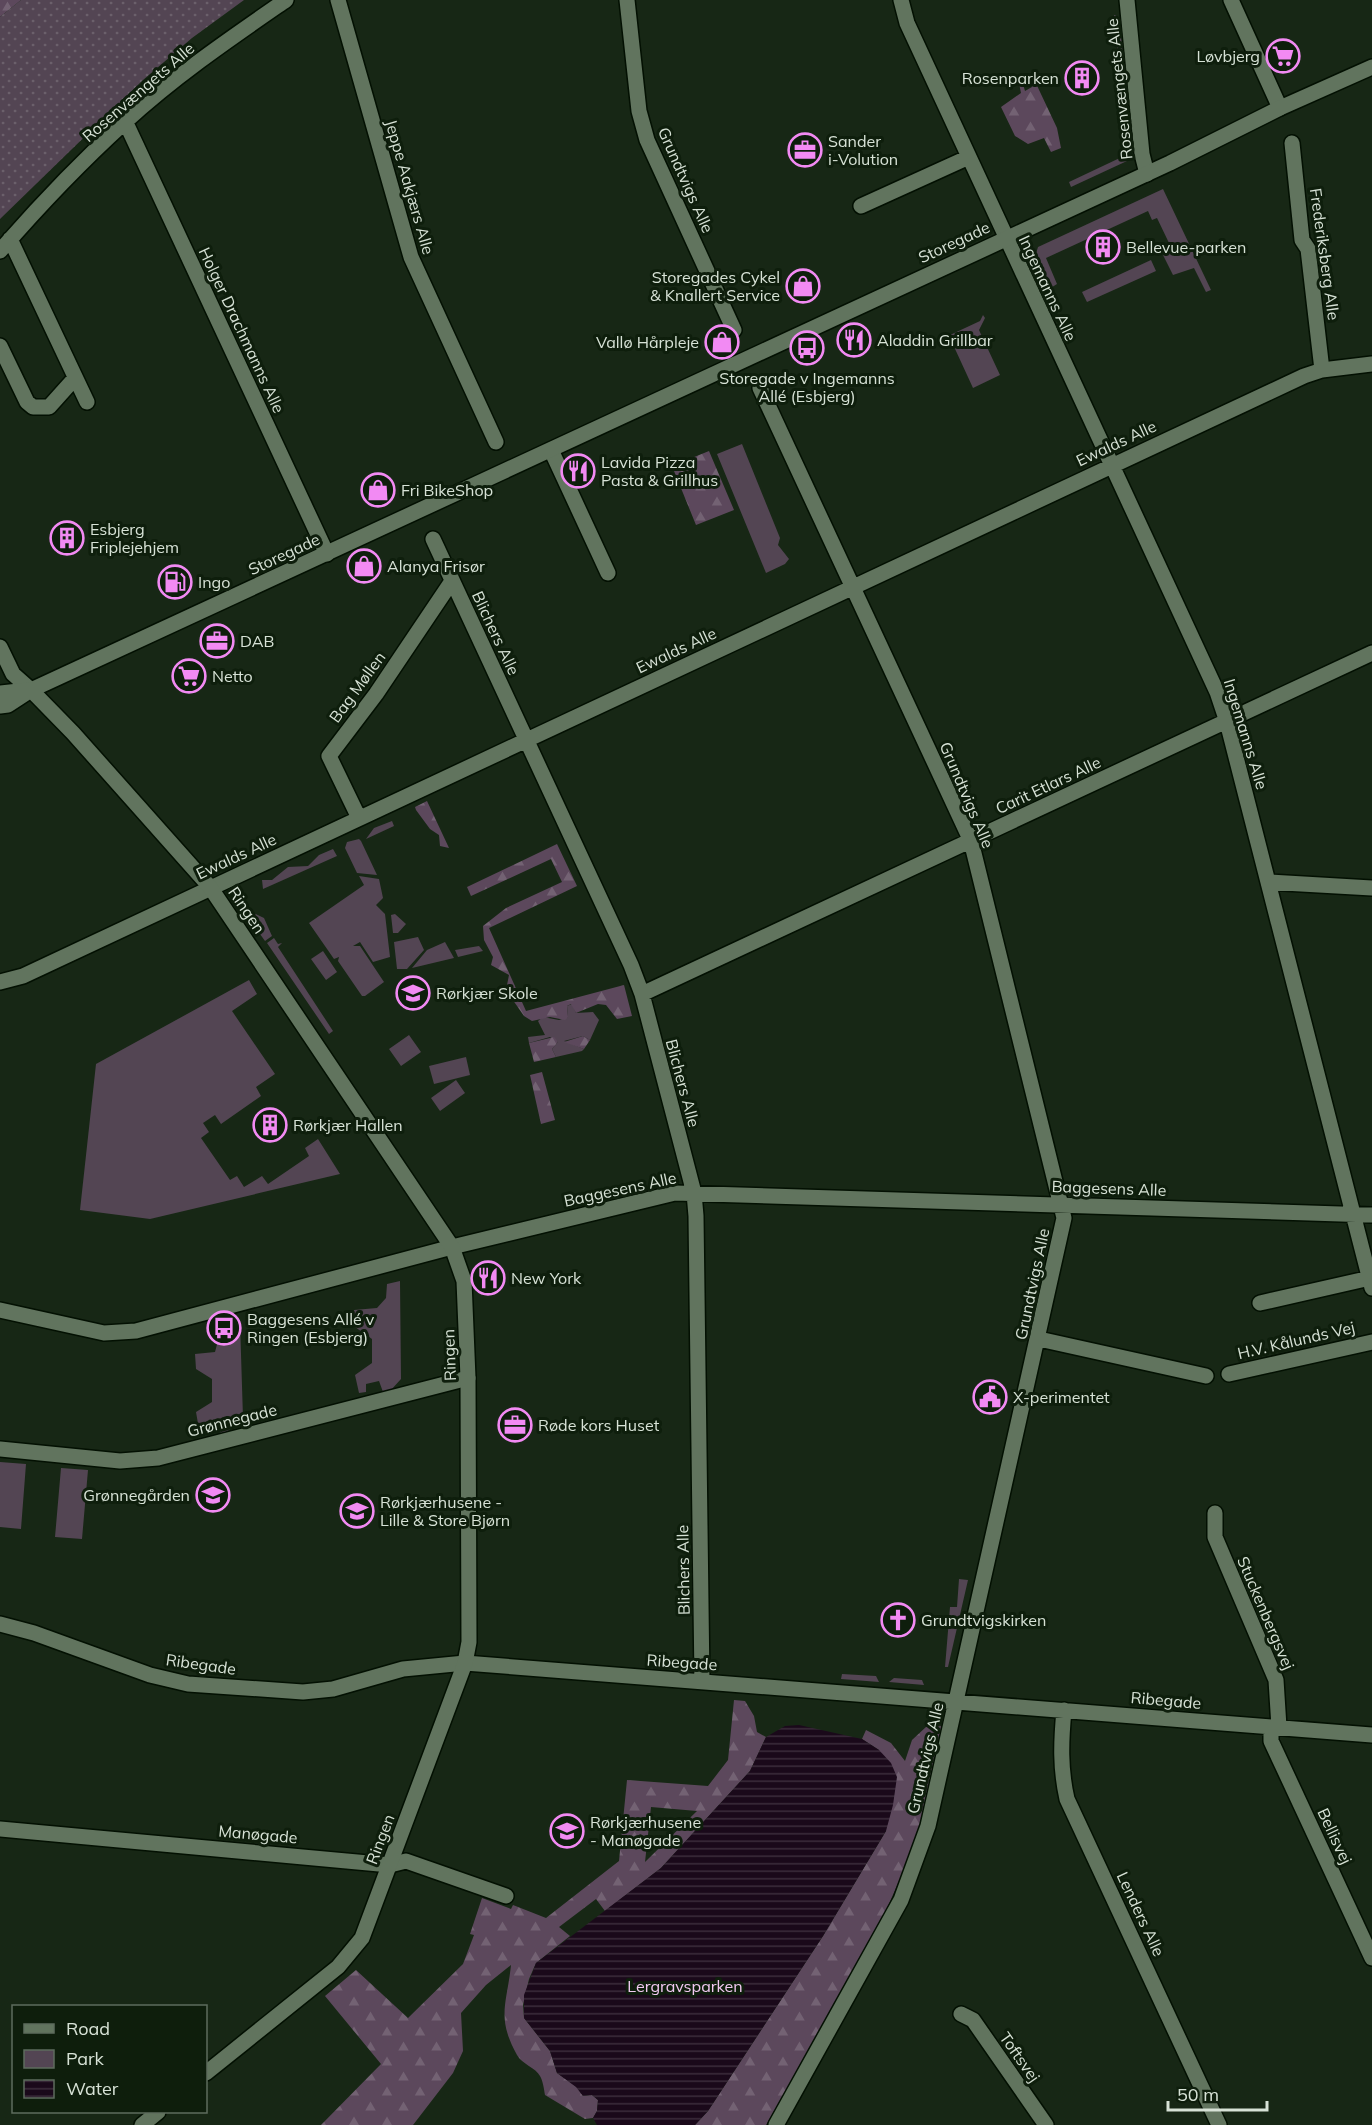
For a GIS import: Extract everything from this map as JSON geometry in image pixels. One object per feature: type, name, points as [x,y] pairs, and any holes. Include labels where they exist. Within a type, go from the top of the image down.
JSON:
[{"type":"street","name":"Rosenvængets Alle","points":[[5,245],[125,121],[214,49],[286,0]]},
{"type":"street","name":"Jeppe Aakjærs Alle","points":[[338,0],[411,257],[496,442]]},
{"type":"street","name":"Grundtvigs Alle","points":[[627,0],[639,111],[646,140],[734,330]]},
{"type":"street","name":"Ingemanns Alle","points":[[901,0],[907,23],[1005,238],[1217,692],[1227,722],[1371,1283]]},
{"type":"street","name":"Rosenvængets Alle","points":[[1127,0],[1142,154],[1147,174]]},
{"type":"street","points":[[1231,0],[1280,108]]},
{"type":"street","name":"Storegade","points":[[0,706],[8,705],[31,690],[1147,174],[1280,108],[1372,68]]},
{"type":"street","name":"Holger Drachmanns Alle","points":[[125,121],[327,554]]},
{"type":"street","name":"Frederiksberg Alle","points":[[1292,143],[1302,240],[1308,249],[1322,370]]},
{"type":"street","points":[[861,206],[969,157]]},
{"type":"street","points":[[5,245],[87,402]]},
{"type":"street","points":[[0,346],[27,402],[33,407],[49,407],[75,378]]},
{"type":"street","name":"Ewalds Alle","points":[[0,982],[24,976],[1111,466],[1322,370],[1372,364]]},
{"type":"street","name":"Grundtvigs Alle","points":[[760,388],[971,841],[1064,1218],[1039,1339],[928,1826],[901,1900],[776,2125]]},
{"type":"street","points":[[551,450],[608,573]]},
{"type":"street","name":"Blichers Alle","points":[[433,539],[631,964],[642,994],[694,1193],[702,1682]]},
{"type":"street","name":"Bag Møllen","points":[[359,818],[329,756],[376,694],[452,581]]},
{"type":"street","name":"Ringen","points":[[0,647],[13,674],[73,733],[210,887],[452,1247],[464,1281],[468,1378],[469,1642],[465,1663],[362,1938],[338,1967],[207,2072]]},
{"type":"street","name":"Carit Etlars Alle","points":[[642,994],[1372,653]]},
{"type":"street","name":"Storegade","points":[[0,693],[31,690]]},
{"type":"street","points":[[1268,882],[1372,888]]},
{"type":"street","name":"Baggesens Alle","points":[[0,1310],[104,1333],[136,1331],[452,1247],[675,1193],[1372,1215]]},
{"type":"street","points":[[1260,1303],[1371,1283]]},
{"type":"street","points":[[1039,1339],[1206,1376]]},
{"type":"street","name":"H.V. Kålunds Vej","points":[[1229,1374],[1372,1342]]},
{"type":"street","name":"Grønnegade","points":[[0,1449],[120,1461],[158,1458],[468,1378]]},
{"type":"street","name":"Stuckenbergsvej","points":[[1215,1513],[1215,1538],[1276,1680],[1275,1727]]},
{"type":"street","name":"Ribegade","points":[[0,1624],[34,1633],[150,1675],[188,1684],[303,1692],[333,1689],[403,1668],[465,1663],[1372,1735]]},
{"type":"street","name":"Lenders Alle","points":[[1064,1710],[1060,1751],[1062,1775],[1068,1799],[1219,2125]]},
{"type":"street","name":"Bellisvej","points":[[1275,1727],[1271,1741],[1372,1958]]},
{"type":"street","name":"Manøgade","points":[[0,1829],[390,1865],[406,1861],[506,1896]]},
{"type":"street","name":"Toftsvej","points":[[961,2014],[973,2020],[1046,2125]]},
{"type":"street","points":[[142,2125],[158,2113]]},
{"type":"green space","points":[[0,0],[21,0],[0,17]]},
{"type":"green space","points":[[21,0],[244,0],[192,38],[143,80],[0,219],[0,17]]},
{"type":"green space","points":[[1114,15],[1119,17],[1128,106],[1123,108]]},
{"type":"green space","points":[[1032,75],[1057,128],[1061,148],[1051,152],[1044,138],[1028,144],[1015,136],[1001,107],[1021,93],[1019,83],[1022,81],[1025,91],[1032,87],[1028,76]]},
{"type":"green space","points":[[1124,118],[1129,119],[1133,158],[1129,160]]},
{"type":"green space","points":[[1124,156],[1127,161],[1071,187],[1069,182]]},
{"type":"green space","points":[[1163,189],[1211,290],[1206,292],[1194,268],[1173,275],[1160,249],[1169,243],[1157,218],[1152,220],[1148,211],[1046,258],[1057,284],[1049,289],[1035,257],[1038,247]]},
{"type":"green space","points":[[1151,260],[1156,271],[1087,302],[1082,292]]},
{"type":"green space","points":[[983,315],[985,318],[979,330],[1000,375],[973,388],[950,338],[941,342],[939,337],[942,333],[950,335],[980,321]]},
{"type":"green space","points":[[742,444],[780,538],[778,545],[789,559],[785,564],[766,573],[717,454]]},
{"type":"green space","points":[[709,451],[734,510],[696,525],[672,466]]},
{"type":"green space","points":[[427,801],[449,848],[440,846],[439,835],[430,829],[416,810],[415,807]]},
{"type":"green space","points":[[392,821],[394,826],[366,839],[374,828]]},
{"type":"green space","points":[[359,839],[377,875],[357,873],[345,848],[347,842]]},
{"type":"green space","points":[[557,844],[577,886],[489,928],[526,1011],[624,985],[632,1016],[617,1019],[606,1005],[598,1004],[576,1013],[571,1004],[567,1006],[568,1017],[565,1020],[550,1017],[532,1021],[524,1016],[506,990],[509,975],[491,965],[493,957],[484,940],[483,926],[506,908],[562,882],[551,859],[471,896],[467,887]]},
{"type":"green space","points":[[333,849],[337,856],[263,889],[262,880],[272,880],[288,867],[308,866],[319,855]]},
{"type":"green space","points":[[359,876],[379,879],[383,898],[376,905],[385,914],[390,957],[373,962],[360,942],[353,946],[360,946],[384,982],[365,996],[362,996],[338,961],[339,957],[334,959],[309,923],[364,885]]},
{"type":"green space","points":[[247,910],[264,918],[272,936],[265,941],[244,912]]},
{"type":"green space","points":[[395,914],[406,924],[398,933],[393,933],[391,915]]},
{"type":"green space","points":[[418,937],[424,950],[407,969],[397,969],[394,942]]},
{"type":"green space","points":[[274,938],[278,944],[282,943],[278,947],[333,1031],[329,1034],[267,943]]},
{"type":"green space","points":[[445,942],[454,958],[412,968],[427,950]]},
{"type":"green space","points":[[479,946],[483,951],[458,957],[455,950]]},
{"type":"green space","points":[[323,951],[337,972],[326,980],[311,959]]},
{"type":"green space","points":[[249,980],[257,994],[232,1011],[275,1074],[256,1087],[261,1096],[221,1124],[215,1115],[203,1123],[209,1132],[201,1138],[230,1180],[237,1176],[244,1187],[262,1176],[268,1184],[309,1156],[305,1148],[318,1139],[340,1174],[150,1219],[80,1210],[96,1064]]},
{"type":"green space","points":[[572,1004],[576,1013],[593,1012],[599,1020],[590,1040],[583,1036],[564,1041],[584,1049],[582,1051],[556,1057],[552,1049],[558,1042],[550,1037],[529,1043],[528,1037],[545,1035],[538,1021],[543,1017],[559,1020],[568,1017],[567,1006]]},
{"type":"green space","points":[[409,1035],[421,1052],[401,1066],[389,1049]]},
{"type":"green space","points":[[583,1036],[590,1040],[584,1049],[564,1042]]},
{"type":"green space","points":[[554,1037],[558,1042],[552,1049],[556,1057],[534,1062],[529,1043]]},
{"type":"green space","points":[[466,1057],[470,1075],[434,1084],[429,1066]]},
{"type":"green space","points":[[542,1072],[555,1120],[541,1124],[530,1075]]},
{"type":"green space","points":[[456,1080],[465,1093],[440,1111],[431,1098]]},
{"type":"green space","points":[[400,1281],[401,1379],[391,1390],[383,1392],[379,1381],[366,1384],[366,1392],[359,1393],[355,1375],[372,1363],[372,1339],[355,1327],[354,1310],[377,1308],[386,1298],[387,1284]]},
{"type":"green space","points":[[240,1322],[243,1418],[237,1425],[221,1434],[218,1422],[205,1426],[207,1433],[200,1435],[196,1412],[212,1402],[212,1379],[196,1369],[195,1354],[215,1352],[220,1333],[231,1331],[231,1326]]},
{"type":"green space","points":[[0,1462],[26,1464],[21,1529],[0,1527]]},
{"type":"green space","points":[[61,1468],[88,1470],[82,1539],[55,1537]]},
{"type":"green space","points":[[959,1579],[968,1580],[948,1667],[945,1667],[950,1607],[957,1607]]},
{"type":"green space","points":[[842,1674],[876,1676],[879,1682],[841,1679]]},
{"type":"green space","points":[[894,1678],[922,1680],[924,1685],[889,1682]]},
{"type":"green space","points":[[734,1700],[745,1701],[754,1716],[757,1732],[766,1737],[750,1771],[661,1868],[605,1911],[596,1899],[559,1927],[570,1936],[536,1963],[529,1979],[523,2005],[524,2018],[550,2051],[557,2073],[577,2087],[583,2096],[592,2095],[598,2100],[597,2111],[593,2118],[585,2119],[545,2095],[538,2073],[517,2055],[505,2020],[511,1965],[486,1985],[461,2013],[463,2051],[453,2073],[413,2125],[321,2125],[381,2064],[325,1996],[356,1970],[408,2018],[463,1964],[474,1935],[470,1934],[482,1898],[511,1909],[513,1905],[546,1918],[619,1861],[627,1780],[708,1786],[728,1760]],"holes":[[[651,1807],[697,1811],[645,1862]]]},
{"type":"green space","points":[[943,1726],[919,1827],[894,1894],[842,1994],[766,2125],[695,2125],[708,2111],[823,1936],[886,1831],[879,1750],[862,1739],[866,1730],[891,1743],[905,1761],[912,1740],[926,1727]]},
{"type":"water","points":[[799,1725],[862,1739],[879,1750],[891,1763],[897,1777],[886,1831],[823,1936],[708,2111],[695,2125],[597,2125],[593,2118],[597,2111],[598,2100],[592,2095],[583,2096],[576,2087],[557,2073],[550,2051],[524,2018],[524,1995],[536,1963],[661,1868],[750,1771],[766,1737],[785,1726]]},
{"type":"place","name":"Løvbjerg","points":[[1283,56]]},
{"type":"place","name":"Rosenparken","points":[[1082,78]]},
{"type":"place","name":"Sander i-Volution","points":[[805,150]]},
{"type":"place","name":"Bellevue-parken","points":[[1103,247]]},
{"type":"place","name":"Storegades Cykel & Knallert Service","points":[[803,286]]},
{"type":"place","name":"Aladdin Grillbar","points":[[854,340]]},
{"type":"place","name":"Vallø Hårpleje","points":[[722,342]]},
{"type":"place","name":"Storegade v Ingemanns Allé (Esbjerg)","points":[[807,348]]},
{"type":"place","name":"Lavida Pizza Pasta & Grillhus","points":[[578,471]]},
{"type":"place","name":"Fri BikeShop","points":[[378,490]]},
{"type":"place","name":"Esbjerg Friplejehjem","points":[[67,538]]},
{"type":"place","name":"Alanya Frisør","points":[[364,566]]},
{"type":"place","name":"Ingo","points":[[175,582]]},
{"type":"place","name":"DAB","points":[[217,641]]},
{"type":"place","name":"Netto","points":[[189,676]]},
{"type":"place","name":"Rørkjær Skole","points":[[413,993]]},
{"type":"place","name":"Rørkjær Hallen","points":[[270,1125]]},
{"type":"place","name":"New York","points":[[488,1278]]},
{"type":"place","name":"Baggesens Allé v Ringen (Esbjerg)","points":[[224,1328]]},
{"type":"place","name":"X-perimentet","points":[[990,1397]]},
{"type":"place","name":"Røde kors Huset","points":[[515,1425]]},
{"type":"place","name":"Grønnegården","points":[[213,1495]]},
{"type":"place","name":"Rørkjærhusene - Lille & Store Bjørn","points":[[357,1511]]},
{"type":"place","name":"Grundtvigskirken","points":[[898,1620]]},
{"type":"place","name":"Rørkjærhusene - Manøgade","points":[[567,1831]]},
{"type":"park label","name":"Lergravsparken","points":[[685,1986]]}]
